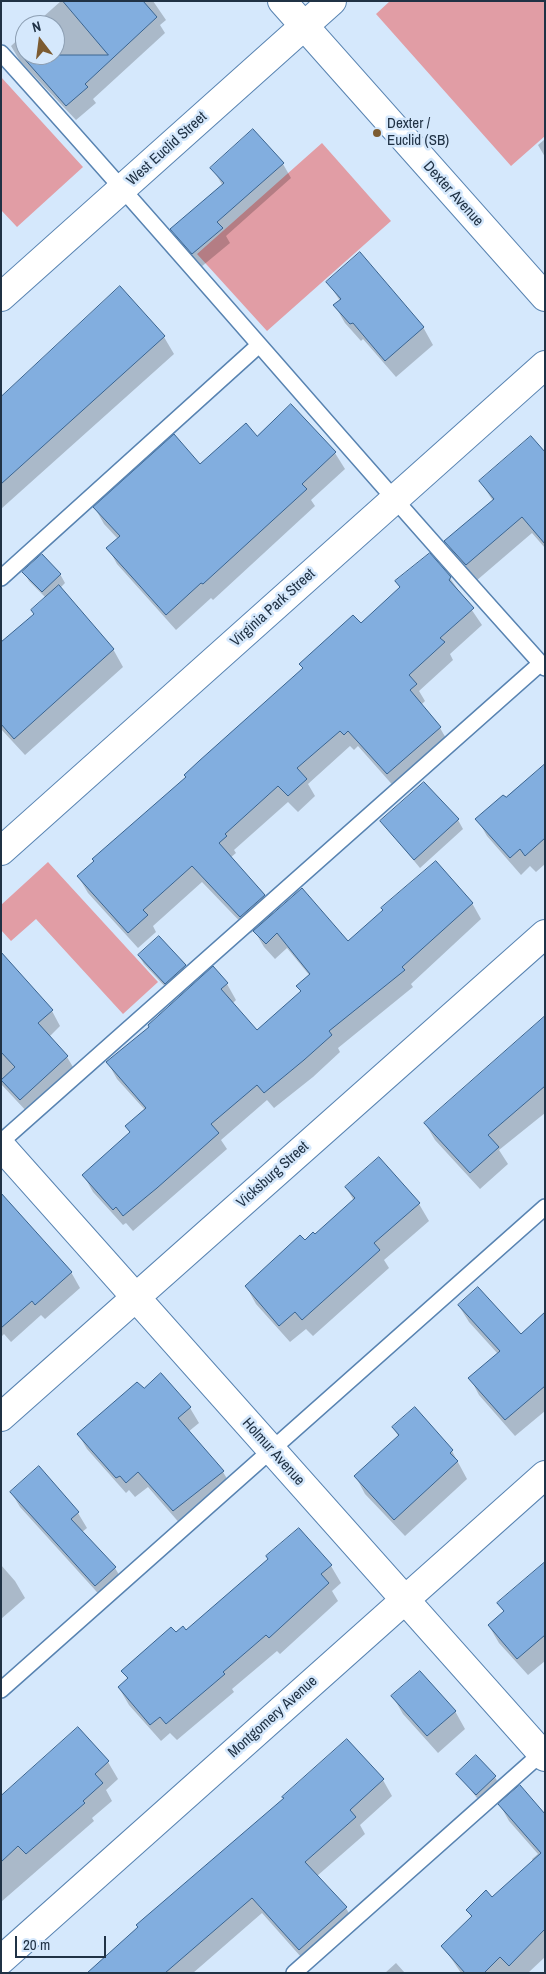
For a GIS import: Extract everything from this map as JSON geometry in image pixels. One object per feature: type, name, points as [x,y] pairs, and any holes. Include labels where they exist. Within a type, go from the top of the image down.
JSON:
[{"type":"street","name":"Dexter Avenue","points":[[282,1],[545,297]]},
{"type":"street","name":"West Euclid Street","points":[[1,297],[332,1]]},
{"type":"street","name":"Virginia Park Street","points":[[1,851],[545,366]]},
{"type":"street","name":"Vicksburg Street","points":[[1,1417],[545,934]]},
{"type":"street","name":"Holmur Avenue","points":[[1,1146],[404,1600],[544,1754]]},
{"type":"street","name":"Montgomery Avenue","points":[[1,1960],[545,1475]]},
{"type":"lane","points":[[1,53],[123,188],[394,501],[543,666],[1,1142]]},
{"type":"lane","points":[[1,578],[259,345]]},
{"type":"lane","points":[[1,1690],[545,1207]]},
{"type":"lane","points":[[294,1973],[544,1754]]},
{"type":"shaded area","points":[[390,1],[545,1],[545,136],[511,166],[376,14]]},
{"type":"shaded area","points":[[1,77],[83,167],[17,227],[1,210]]},
{"type":"shaded area","points":[[322,143],[391,221],[267,331],[197,254]]},
{"type":"shaded area","points":[[48,862],[158,982],[123,1014],[36,919],[11,941],[1,930],[1,905]]},
{"type":"building","points":[[63,1],[143,1],[157,17],[85,84],[88,87],[66,106],[30,65],[65,65],[65,55],[108,55]]},
{"type":"building","points":[[253,129],[284,163],[217,222],[223,228],[192,254],[170,229],[224,183],[210,168]]},
{"type":"building","points":[[360,252],[424,327],[385,361],[353,323],[350,324],[333,305],[341,299],[326,282]]},
{"type":"building","points":[[120,286],[165,336],[1,484],[1,397]]},
{"type":"building","points":[[291,404],[336,452],[302,484],[307,489],[203,584],[201,583],[166,615],[106,548],[120,536],[93,507],[174,434],[200,464],[246,423],[257,436]]},
{"type":"building","points":[[531,436],[545,452],[545,544],[522,517],[466,565],[444,541],[494,499],[479,481]]},
{"type":"building","points":[[430,553],[451,577],[449,580],[474,608],[440,638],[445,642],[409,675],[417,684],[410,690],[441,727],[387,774],[348,731],[344,735],[340,731],[297,768],[307,779],[288,796],[278,786],[225,834],[227,836],[219,843],[265,895],[240,917],[192,866],[143,910],[148,915],[128,933],[77,876],[94,861],[92,859],[186,777],[184,775],[199,761],[303,668],[299,664],[353,615],[361,623],[400,587],[395,581]]},
{"type":"building","points":[[42,554],[61,574],[42,592],[22,572]]},
{"type":"building","points":[[59,585],[114,649],[14,739],[1,724],[1,642],[34,614],[31,610]]},
{"type":"building","points":[[545,764],[545,838],[525,856],[520,849],[510,858],[475,819],[503,795],[506,797]]},
{"type":"building","points":[[424,782],[459,819],[414,860],[380,821]]},
{"type":"building","points":[[436,861],[473,903],[402,967],[405,970],[329,1031],[332,1035],[304,1060],[264,1093],[257,1085],[211,1124],[219,1133],[157,1188],[123,1216],[116,1207],[113,1210],[82,1175],[130,1132],[125,1126],[146,1108],[106,1062],[149,1027],[148,1025],[213,966],[228,983],[221,989],[257,1030],[301,991],[296,986],[310,974],[277,933],[266,944],[253,931],[302,888],[348,941],[383,910],[381,908]]},
{"type":"building","points":[[159,936],[186,965],[165,984],[138,955]]},
{"type":"building","points":[[1,952],[53,1010],[38,1023],[68,1056],[20,1100],[1,1080],[15,1067],[1,1052]]},
{"type":"building","points":[[545,1016],[545,1086],[488,1135],[499,1147],[470,1173],[424,1123]]},
{"type":"building","points":[[379,1157],[420,1203],[374,1243],[380,1250],[302,1320],[295,1312],[279,1326],[245,1286],[300,1235],[305,1240],[313,1232],[315,1234],[355,1198],[345,1187]]},
{"type":"building","points":[[1,1193],[72,1272],[35,1305],[32,1301],[1,1328]]},
{"type":"building","points":[[478,1287],[521,1334],[545,1312],[545,1386],[505,1420],[468,1378],[500,1351],[458,1305]]},
{"type":"building","points":[[161,1373],[191,1407],[178,1418],[224,1471],[173,1511],[138,1472],[126,1483],[120,1476],[116,1478],[77,1434],[137,1382],[144,1388]]},
{"type":"building","points":[[415,1407],[453,1450],[450,1453],[458,1461],[394,1520],[354,1476],[399,1435],[392,1427]]},
{"type":"building","points":[[39,1466],[79,1512],[71,1519],[116,1567],[95,1586],[10,1492]]},
{"type":"building","points":[[299,1528],[332,1565],[321,1574],[329,1583],[269,1638],[266,1635],[223,1672],[225,1674],[166,1724],[160,1717],[150,1725],[118,1687],[128,1678],[121,1671],[171,1627],[176,1632],[183,1626],[186,1630],[268,1559],[266,1556]]},
{"type":"building","points":[[545,1562],[545,1635],[517,1659],[488,1625],[504,1611],[497,1603]]},
{"type":"building","points":[[420,1671],[456,1711],[427,1736],[391,1696]]},
{"type":"building","points":[[78,1727],[109,1761],[95,1774],[103,1783],[83,1801],[85,1803],[26,1854],[18,1846],[1,1862],[1,1796]]},
{"type":"building","points":[[347,1739],[384,1779],[350,1810],[356,1817],[305,1862],[347,1907],[299,1950],[252,1898],[165,1973],[87,1973],[138,1927],[136,1925],[284,1798],[282,1797]]},
{"type":"building","points":[[476,1755],[496,1776],[476,1795],[456,1774]]},
{"type":"building","points":[[520,1785],[545,1814],[545,1929],[509,1966],[500,1957],[484,1973],[465,1973],[441,1946],[472,1916],[466,1910],[486,1890],[492,1897],[541,1853],[498,1804]]},
{"type":"place","name":"Dexter / Euclid (SB)","points":[[377,133]]}]
